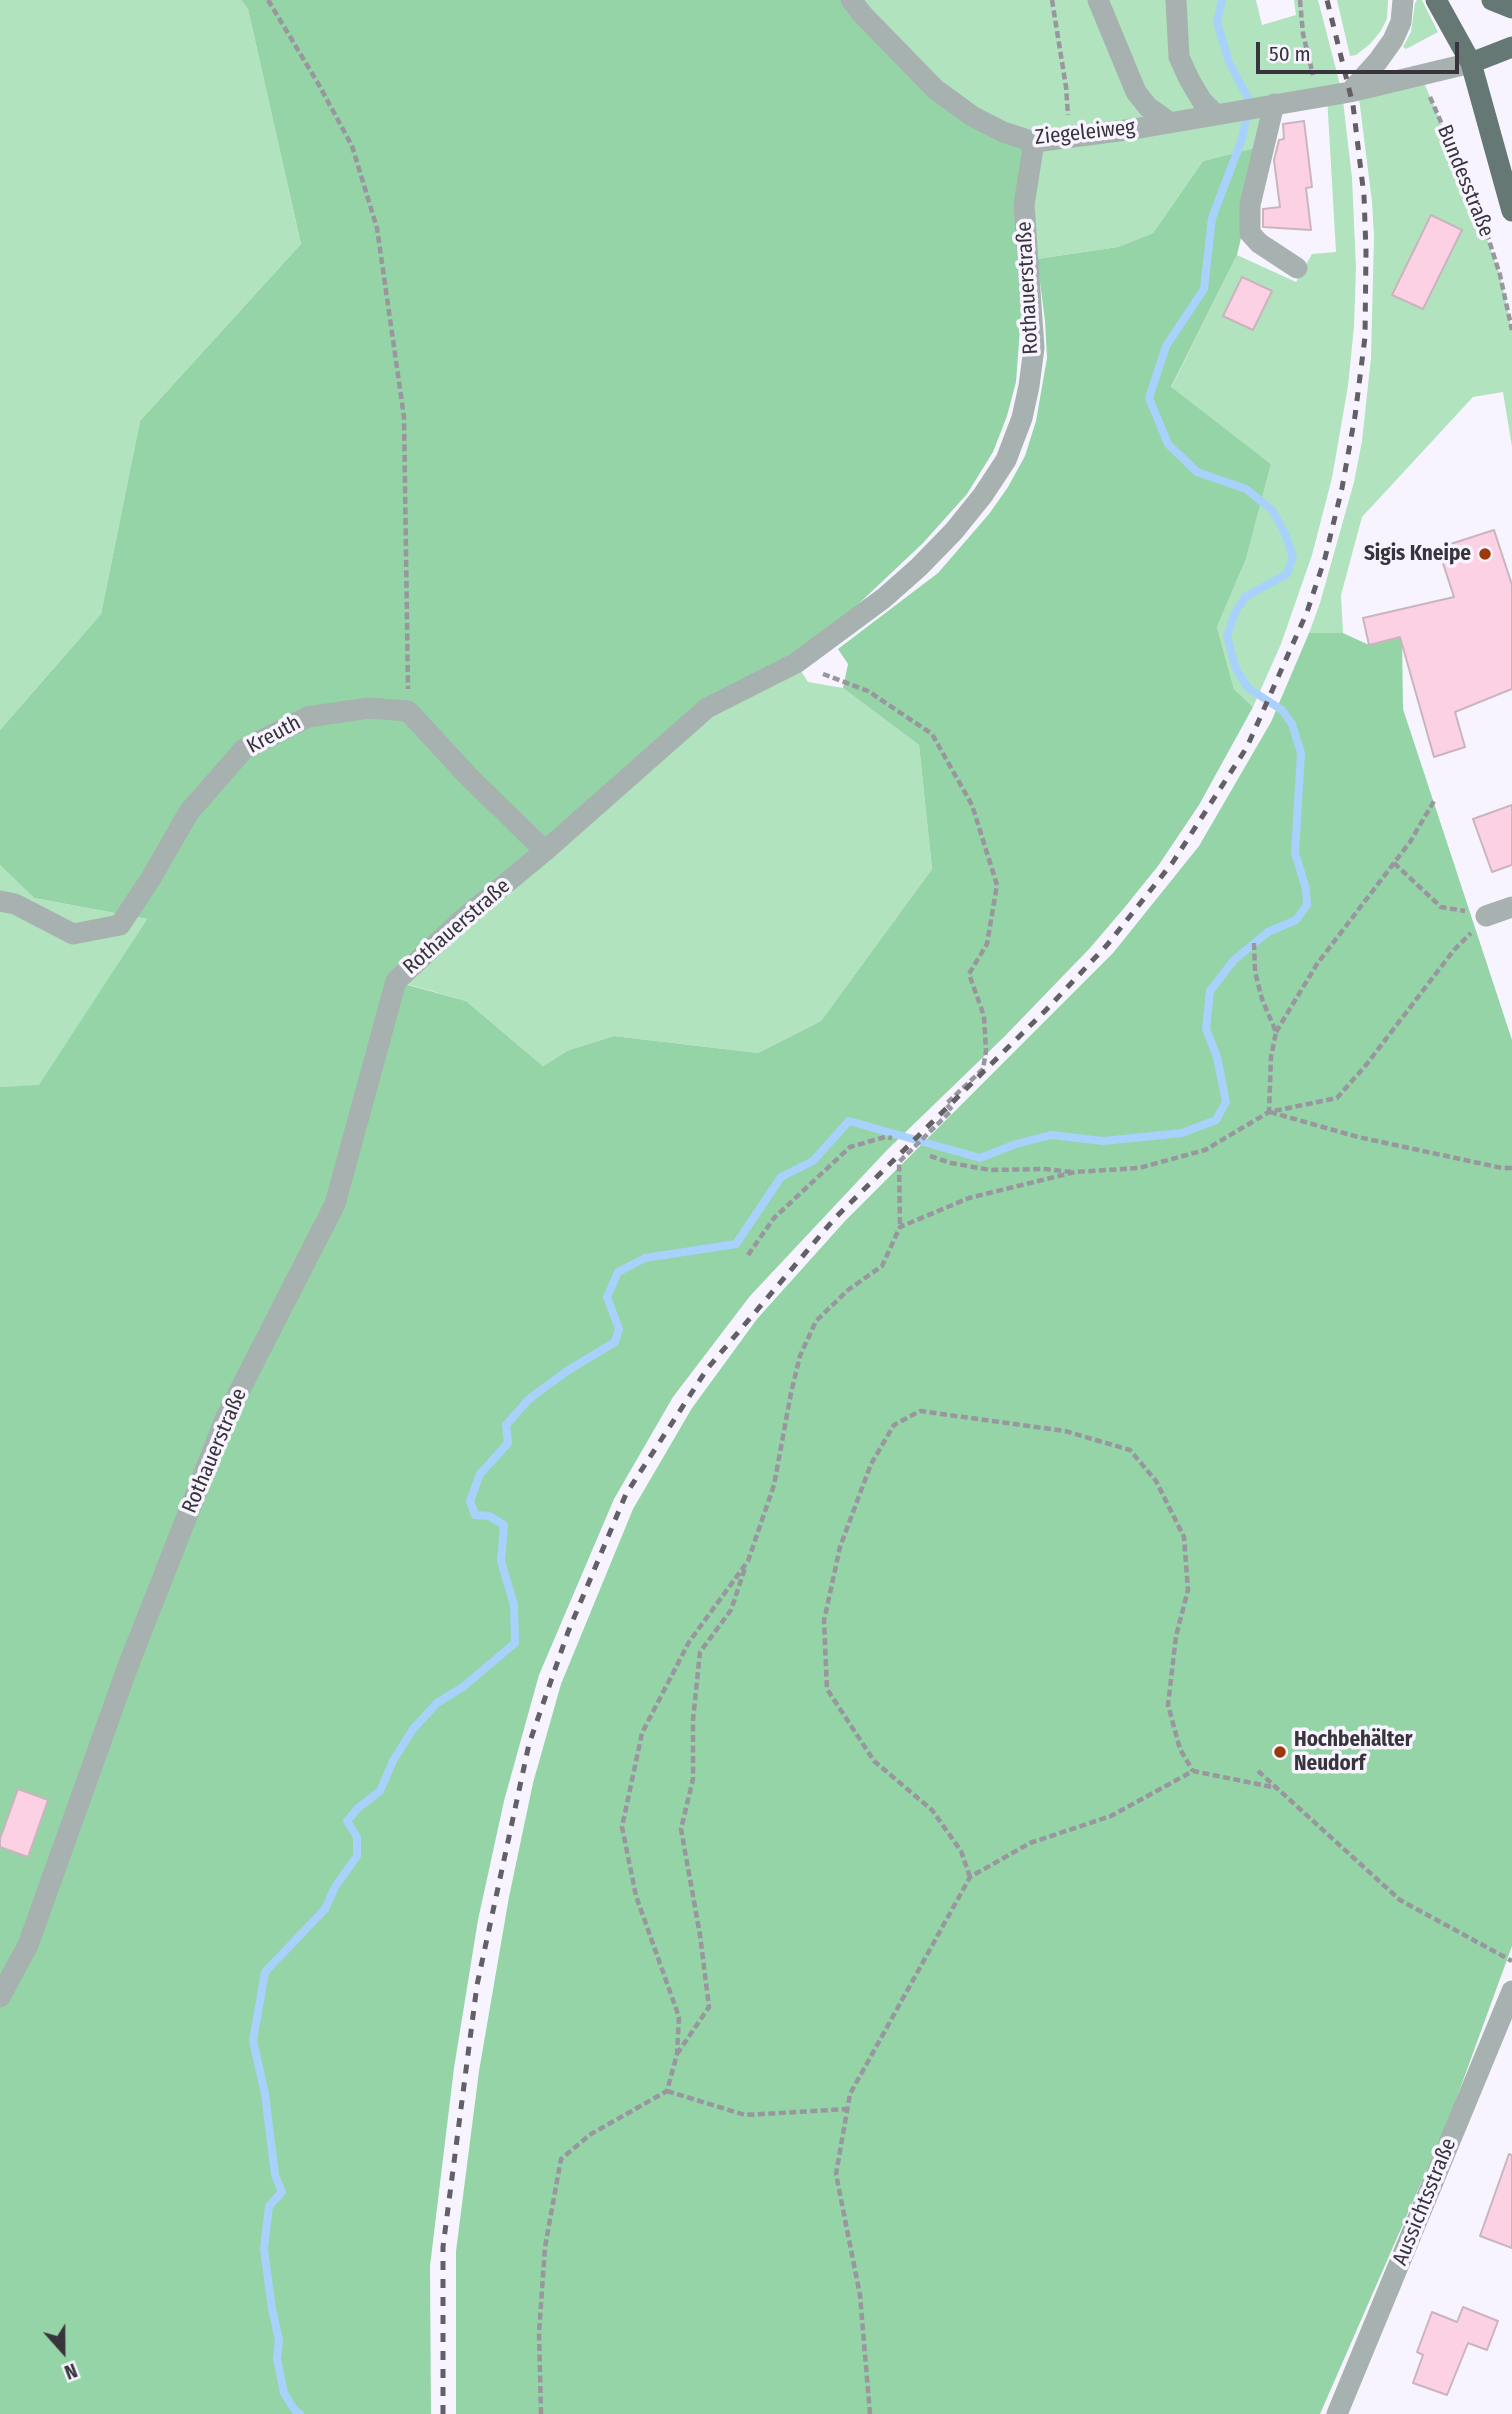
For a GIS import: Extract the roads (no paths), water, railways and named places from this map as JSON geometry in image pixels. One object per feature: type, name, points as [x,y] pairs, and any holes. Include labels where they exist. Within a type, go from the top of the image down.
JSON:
[{"type":"main road","name":"Bundesstraße","points":[[1436,0],[1471,62],[1512,211]]},
{"type":"main road","points":[[1492,0],[1512,8]]},
{"type":"main road","points":[[1471,62],[1512,47]]},
{"type":"street","name":"Ziegeleiweg","points":[[851,0],[935,89],[982,121],[1003,132],[1034,142],[1350,92],[1471,62]]},
{"type":"street","points":[[1098,0],[1136,92],[1148,107],[1169,122]]},
{"type":"street","points":[[1176,0],[1179,57],[1202,101],[1215,114]]},
{"type":"street","points":[[1350,92],[1378,61],[1392,40],[1401,22],[1403,0]]},
{"type":"street","points":[[1274,104],[1250,205],[1250,233],[1259,243],[1297,268]]},
{"type":"street","name":"Rothauerstraße","points":[[0,1997],[28,1945],[128,1666],[226,1417],[335,1204],[396,981],[465,917],[545,851],[707,708],[796,663],[884,598],[954,531],[983,495],[1006,460],[1022,418],[1034,348],[1024,205],[1034,142]]},
{"type":"street","name":"Kreuth","points":[[0,901],[15,904],[73,934],[120,925],[189,812],[244,748],[308,717],[368,708],[408,711],[469,777],[545,851]]},
{"type":"street","points":[[1486,916],[1512,907]]},
{"type":"street","name":"Aussichtsstraße","points":[[1337,2414],[1512,1991]]},
{"type":"waterway","points":[[1222,0],[1217,22],[1229,62],[1248,98]]},
{"type":"waterway","points":[[300,2414],[284,2393],[277,2359],[279,2340],[264,2249],[269,2206],[282,2192],[275,2175],[265,2094],[253,2041],[265,1972],[325,1909],[335,1887],[357,1856],[357,1837],[347,1821],[358,1808],[380,1791],[393,1761],[413,1729],[437,1703],[463,1687],[515,1643],[514,1605],[501,1561],[504,1525],[489,1516],[475,1515],[470,1501],[480,1474],[508,1443],[506,1425],[529,1399],[567,1371],[615,1342],[619,1329],[607,1297],[618,1272],[645,1258],[736,1244],[781,1177],[813,1161],[849,1121],[980,1158],[1016,1144],[1051,1135],[1103,1141],[1182,1133],[1216,1120],[1226,1102],[1217,1057],[1206,1029],[1210,991],[1234,960],[1268,932],[1296,920],[1307,905],[1306,889],[1295,853],[1301,753],[1292,724],[1282,710],[1248,688],[1236,669],[1227,636],[1235,613],[1245,597],[1287,574],[1293,557],[1285,533],[1272,510],[1246,489],[1197,472],[1168,444],[1149,398],[1166,346],[1204,289],[1212,218],[1242,139],[1246,118]]},
{"type":"railway","points":[[443,2414],[443,2247],[477,1985],[529,1744],[568,1632],[626,1494],[707,1369],[835,1218],[1046,1010],[1107,945],[1173,862],[1247,747],[1307,612],[1325,558],[1342,488],[1365,337],[1364,196],[1353,105],[1327,0]]},
{"type":"place","name":"Sigis Kneipe","points":[[1485,554]]},
{"type":"place","name":"Hochbehälter Neudorf","points":[[1280,1752]]}]
